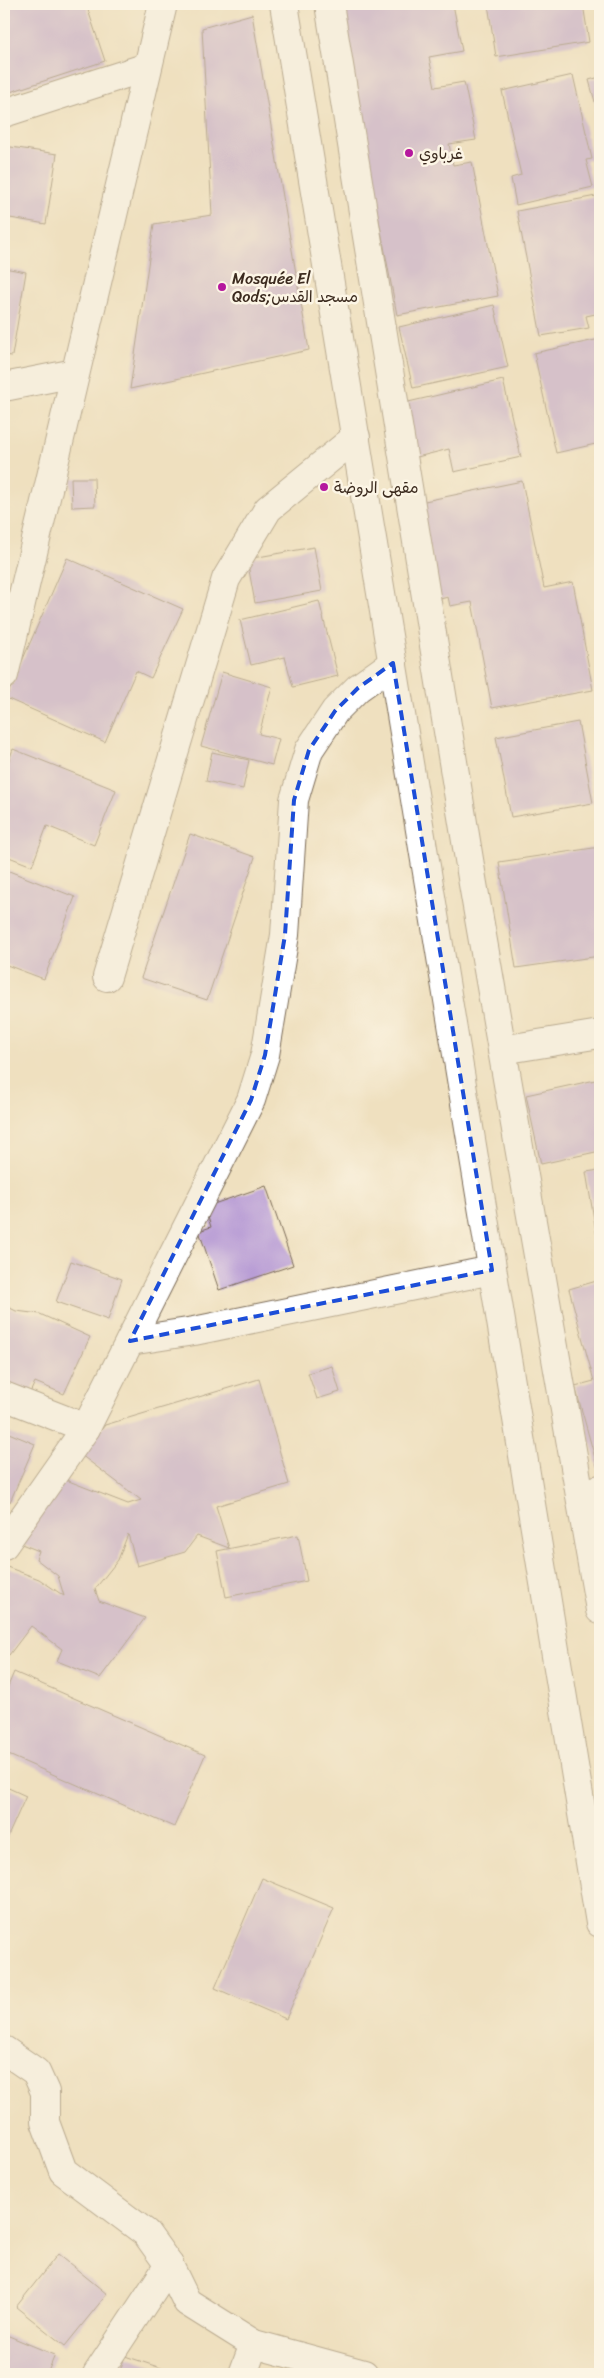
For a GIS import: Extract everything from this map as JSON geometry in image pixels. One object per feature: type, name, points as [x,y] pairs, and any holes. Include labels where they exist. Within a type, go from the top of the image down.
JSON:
[{"type":"main road","points":[[4,675],[163,4]]},
{"type":"main road","points":[[284,4],[600,1923]]},
{"type":"main road","points":[[329,4],[502,1050],[590,1492],[600,1610]]},
{"type":"main road","points":[[4,113],[147,67]]},
{"type":"main road","points":[[4,388],[75,372]]},
{"type":"main road","points":[[107,978],[226,579],[268,509],[356,437]]},
{"type":"main road","points":[[4,1545],[86,1428],[251,1100],[265,1055],[285,935],[294,800],[309,750],[335,711],[358,688],[393,663]]},
{"type":"main road","points":[[502,1050],[600,1034]]},
{"type":"main road","points":[[130,1341],[194,1332],[492,1270]]},
{"type":"main road","points":[[4,1396],[86,1428]]},
{"type":"main road","points":[[4,2050],[36,2072],[45,2092],[45,2122],[63,2171],[146,2233],[169,2265],[187,2302],[254,2344],[364,2374]]},
{"type":"main road","points":[[97,2374],[169,2265]]},
{"type":"main road","points":[[243,2374],[254,2344]]},
{"type":"highlighted area","points":[[393,663],[492,1270],[130,1341],[251,1100],[265,1055],[285,935],[294,800],[309,750],[335,711],[358,688]]},
{"type":"building","points":[[18,4],[86,4],[105,61],[4,94],[4,8]]},
{"type":"building","name":"غرباوي","points":[[338,4],[453,4],[462,51],[429,57],[435,87],[464,82],[476,140],[449,144],[453,165],[472,162],[498,296],[397,315]]},
{"type":"building","points":[[488,4],[583,4],[589,42],[496,57]]},
{"type":"building","name":"Mosquée El Qods;مسجد القدس","points":[[252,14],[309,350],[130,389],[154,224],[212,215],[202,28]]},
{"type":"building","points":[[573,75],[592,159],[586,160],[593,187],[516,205],[511,178],[521,175],[502,91]]},
{"type":"building","points":[[600,77],[600,120],[589,80]]},
{"type":"building","points":[[4,146],[57,154],[46,224],[4,217]]},
{"type":"building","points":[[596,196],[600,220],[600,313],[586,316],[589,328],[541,336],[517,211]]},
{"type":"building","points":[[4,268],[26,272],[12,356],[4,355]]},
{"type":"building","points":[[494,305],[508,367],[413,388],[399,327]]},
{"type":"building","points":[[600,339],[600,443],[556,453],[534,353]]},
{"type":"building","points":[[503,380],[521,457],[454,472],[449,449],[417,457],[404,403]]},
{"type":"building","points":[[71,478],[94,478],[95,506],[72,507]]},
{"type":"building","points":[[522,481],[544,588],[573,582],[593,690],[492,708],[472,602],[450,606],[448,597],[440,599],[420,502]]},
{"type":"building","points":[[314,547],[322,591],[255,603],[247,559]]},
{"type":"building","points":[[67,558],[183,609],[151,678],[136,671],[105,742],[6,698]]},
{"type":"building","points":[[319,601],[338,676],[293,687],[285,657],[251,665],[240,620]]},
{"type":"building","points":[[222,672],[272,687],[259,734],[279,739],[272,765],[201,746]]},
{"type":"building","points":[[578,722],[593,803],[511,817],[496,737]]},
{"type":"building","points":[[13,749],[116,790],[94,845],[47,826],[32,866],[4,855],[4,774]]},
{"type":"building","points":[[212,752],[249,760],[243,789],[206,781]]},
{"type":"building","points":[[190,834],[255,857],[207,1000],[141,978]]},
{"type":"building","points":[[600,847],[600,956],[516,968],[499,862]]},
{"type":"building","points":[[4,869],[75,897],[44,979],[4,964]]},
{"type":"building","points":[[600,1079],[600,1151],[541,1164],[526,1095]]},
{"type":"building","points":[[600,1170],[600,1248],[599,1249],[586,1172]]},
{"type":"building","points":[[266,1186],[293,1265],[219,1290],[199,1231],[211,1227],[205,1207]]},
{"type":"building","points":[[71,1261],[122,1279],[108,1320],[56,1302]]},
{"type":"building","points":[[600,1280],[600,1469],[598,1469],[575,1386],[594,1381],[569,1289]]},
{"type":"building","points":[[4,1305],[16,1311],[40,1314],[90,1337],[64,1394],[35,1382],[29,1395],[4,1383]]},
{"type":"building","points":[[332,1366],[340,1392],[317,1399],[308,1373]]},
{"type":"building","points":[[259,1379],[289,1484],[216,1506],[229,1548],[197,1536],[185,1552],[137,1566],[128,1534],[118,1560],[95,1589],[99,1601],[145,1618],[100,1678],[57,1661],[62,1649],[31,1626],[9,1655],[4,1653],[4,1571],[7,1567],[39,1579],[64,1596],[58,1576],[36,1559],[39,1551],[14,1541],[61,1478],[128,1504],[141,1500],[81,1455],[105,1425]]},
{"type":"building","points":[[4,1431],[35,1444],[10,1502],[4,1500]]},
{"type":"building","points":[[298,1535],[307,1581],[226,1597],[217,1551]]},
{"type":"building","points":[[14,1672],[205,1755],[174,1827],[4,1753],[4,1696]]},
{"type":"building","points":[[4,1786],[26,1796],[4,1845]]},
{"type":"building","points":[[262,1878],[334,1908],[286,2019],[215,1988]]},
{"type":"building","points":[[58,2254],[107,2294],[65,2346],[16,2307]]},
{"type":"building","points":[[4,2334],[55,2355],[47,2374],[4,2374]]},
{"type":"building","points":[[125,2356],[179,2374],[119,2374]]},
{"type":"place","name":"غرباوي","points":[[409,153]]},
{"type":"place","name":"Mosquée El Qods;مسجد القدس","points":[[222,287]]},
{"type":"place","name":"مقهى الروضة","points":[[324,487]]}]
